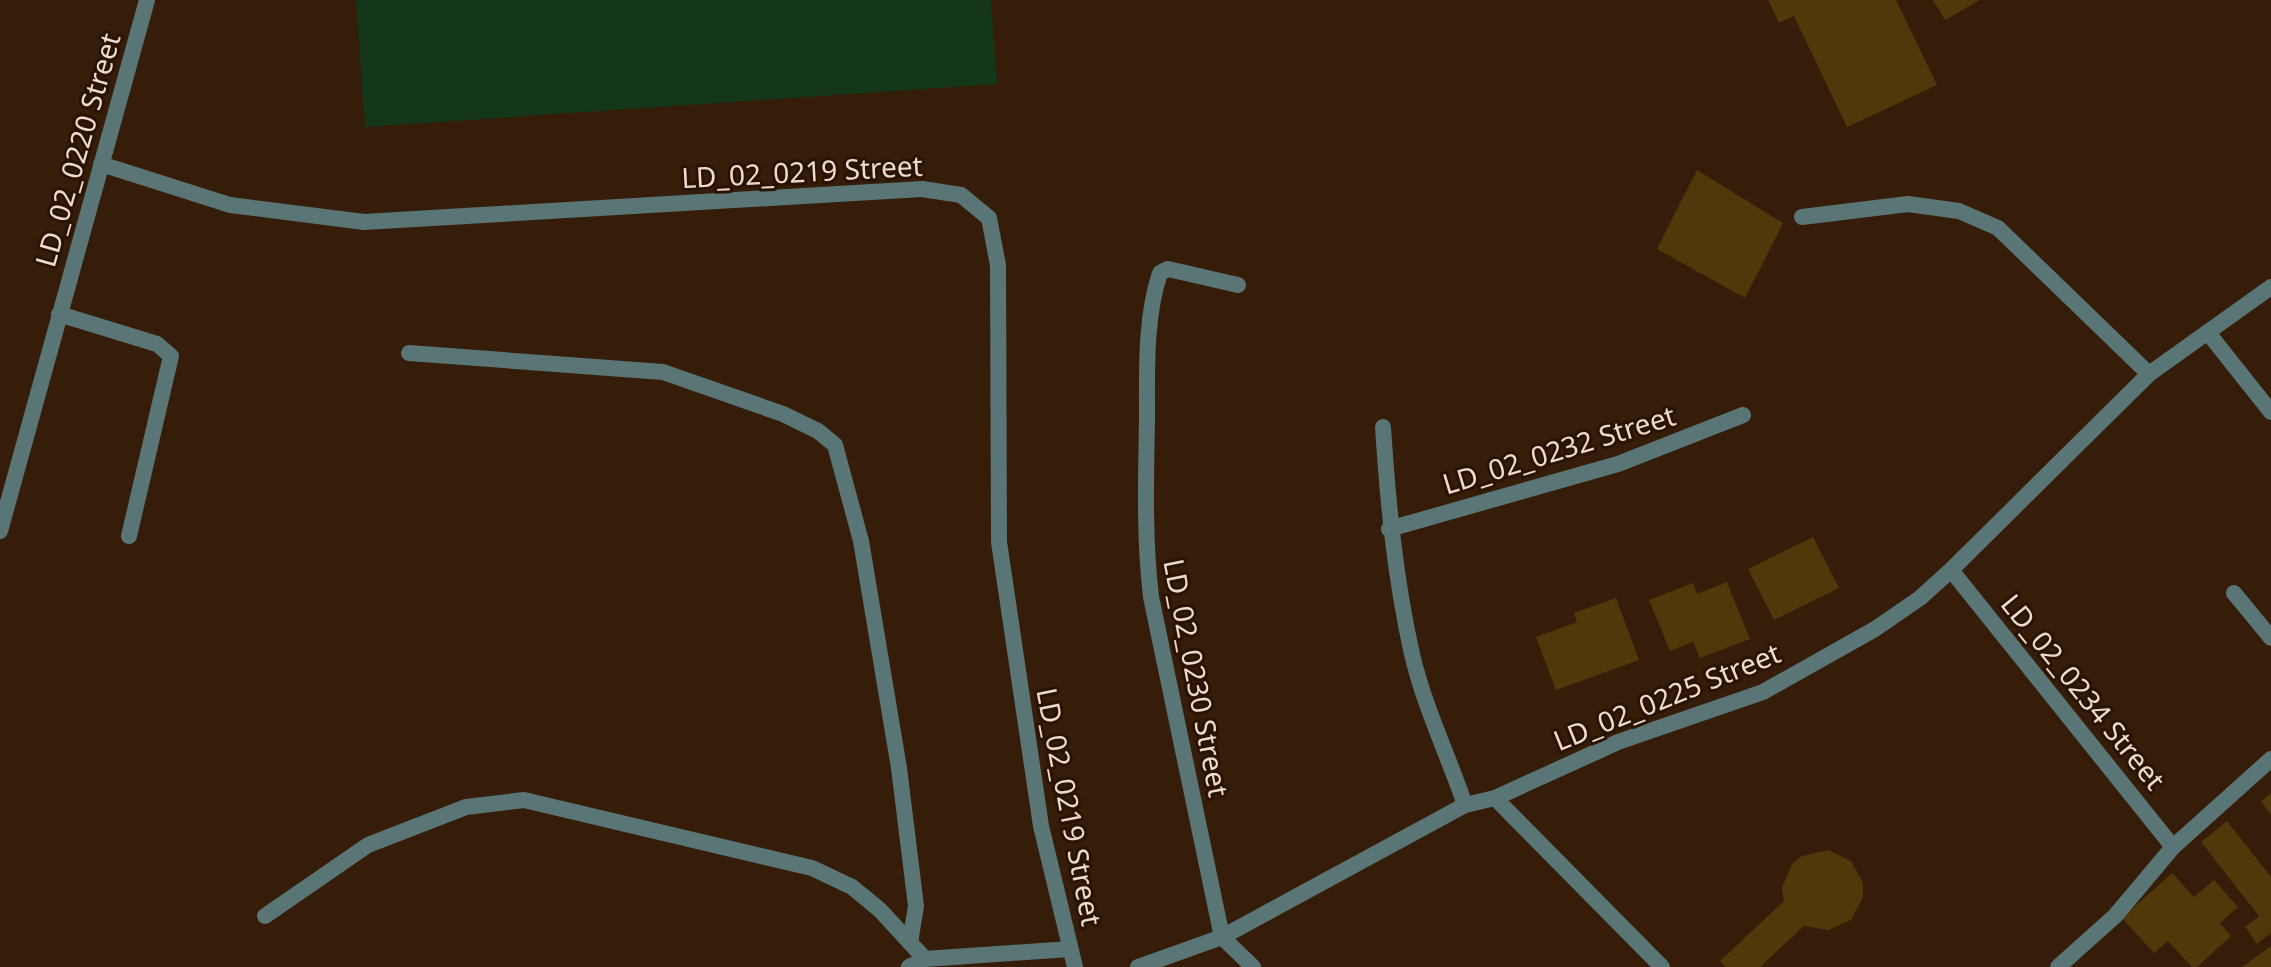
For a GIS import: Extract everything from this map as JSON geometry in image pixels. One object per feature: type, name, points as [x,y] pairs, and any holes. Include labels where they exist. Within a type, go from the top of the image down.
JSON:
[{"type":"street","name":"LD_02_0220 Street","points":[[0,531],[147,0]]},
{"type":"street","name":"LD_02_0219 Street","points":[[101,164],[230,205],[364,222],[922,189],[961,195],[989,218],[998,265],[999,542],[1041,826],[1075,967]]},
{"type":"street","points":[[1802,217],[1908,204],[1959,211],[1998,228],[2149,374]]},
{"type":"street","name":"LD_02_0230 Street","points":[[1222,937],[1151,597],[1145,547],[1147,376],[1154,289],[1160,273],[1168,269],[1238,285]]},
{"type":"street","name":"LD_02_0225 Street","points":[[1138,967],[1222,937],[1465,805],[1495,798],[1618,742],[1763,692],[1875,629],[1920,598],[1951,570],[2149,374],[2271,287]]},
{"type":"street","points":[[59,314],[157,344],[171,356],[129,536]]},
{"type":"street","points":[[2209,334],[2271,412]]},
{"type":"street","points":[[409,353],[663,372],[783,414],[818,431],[835,445],[861,541],[899,768],[916,906],[910,943]]},
{"type":"street","name":"LD_02_0232 Street","points":[[1389,529],[1618,464],[1743,415]]},
{"type":"street","points":[[1383,427],[1389,529],[1413,655],[1431,715],[1465,805]]},
{"type":"street","name":"LD_02_0234 Street","points":[[1951,570],[2173,847]]},
{"type":"street","points":[[2234,593],[2271,638]]},
{"type":"street","points":[[2058,967],[2115,916],[2173,847],[2271,759]]},
{"type":"street","points":[[1495,798],[1662,967]]},
{"type":"street","points":[[265,916],[368,845],[466,807],[524,800],[812,868],[852,887],[880,910],[925,959]]},
{"type":"street","points":[[1222,937],[1253,967]]},
{"type":"street","points":[[909,967],[925,959],[1070,949]]},
{"type":"green space","points":[[356,0],[991,0],[997,84],[365,127]]},
{"type":"building","points":[[1768,0],[1896,0],[1937,85],[1847,127],[1794,16],[1779,23]]},
{"type":"building","points":[[1933,0],[1980,0],[1945,20]]},
{"type":"building","points":[[1697,170],[1783,223],[1745,298],[1657,249]]},
{"type":"building","points":[[1813,537],[1839,588],[1774,620],[1748,569]]},
{"type":"building","points":[[1727,582],[1750,639],[1700,658],[1693,642],[1670,651],[1649,600],[1693,583],[1697,594]]},
{"type":"building","points":[[1616,598],[1639,660],[1556,690],[1536,637],[1577,622],[1574,613]]},
{"type":"building","points":[[2271,793],[2271,815],[2261,801]]},
{"type":"building","points":[[2227,821],[2271,877],[2271,933],[2257,944],[2245,927],[2259,916],[2201,842]]},
{"type":"building","points":[[1828,850],[1851,861],[1863,883],[1863,897],[1851,920],[1828,930],[1804,926],[1760,967],[1726,967],[1720,961],[1784,901],[1782,888],[1792,864],[1802,856]]},
{"type":"building","points":[[2172,873],[2194,897],[2214,880],[2238,907],[2220,923],[2231,936],[2197,967],[2192,967],[2168,941],[2154,953],[2122,918]]},
{"type":"building","points":[[2271,946],[2271,967],[2242,967]]}]
